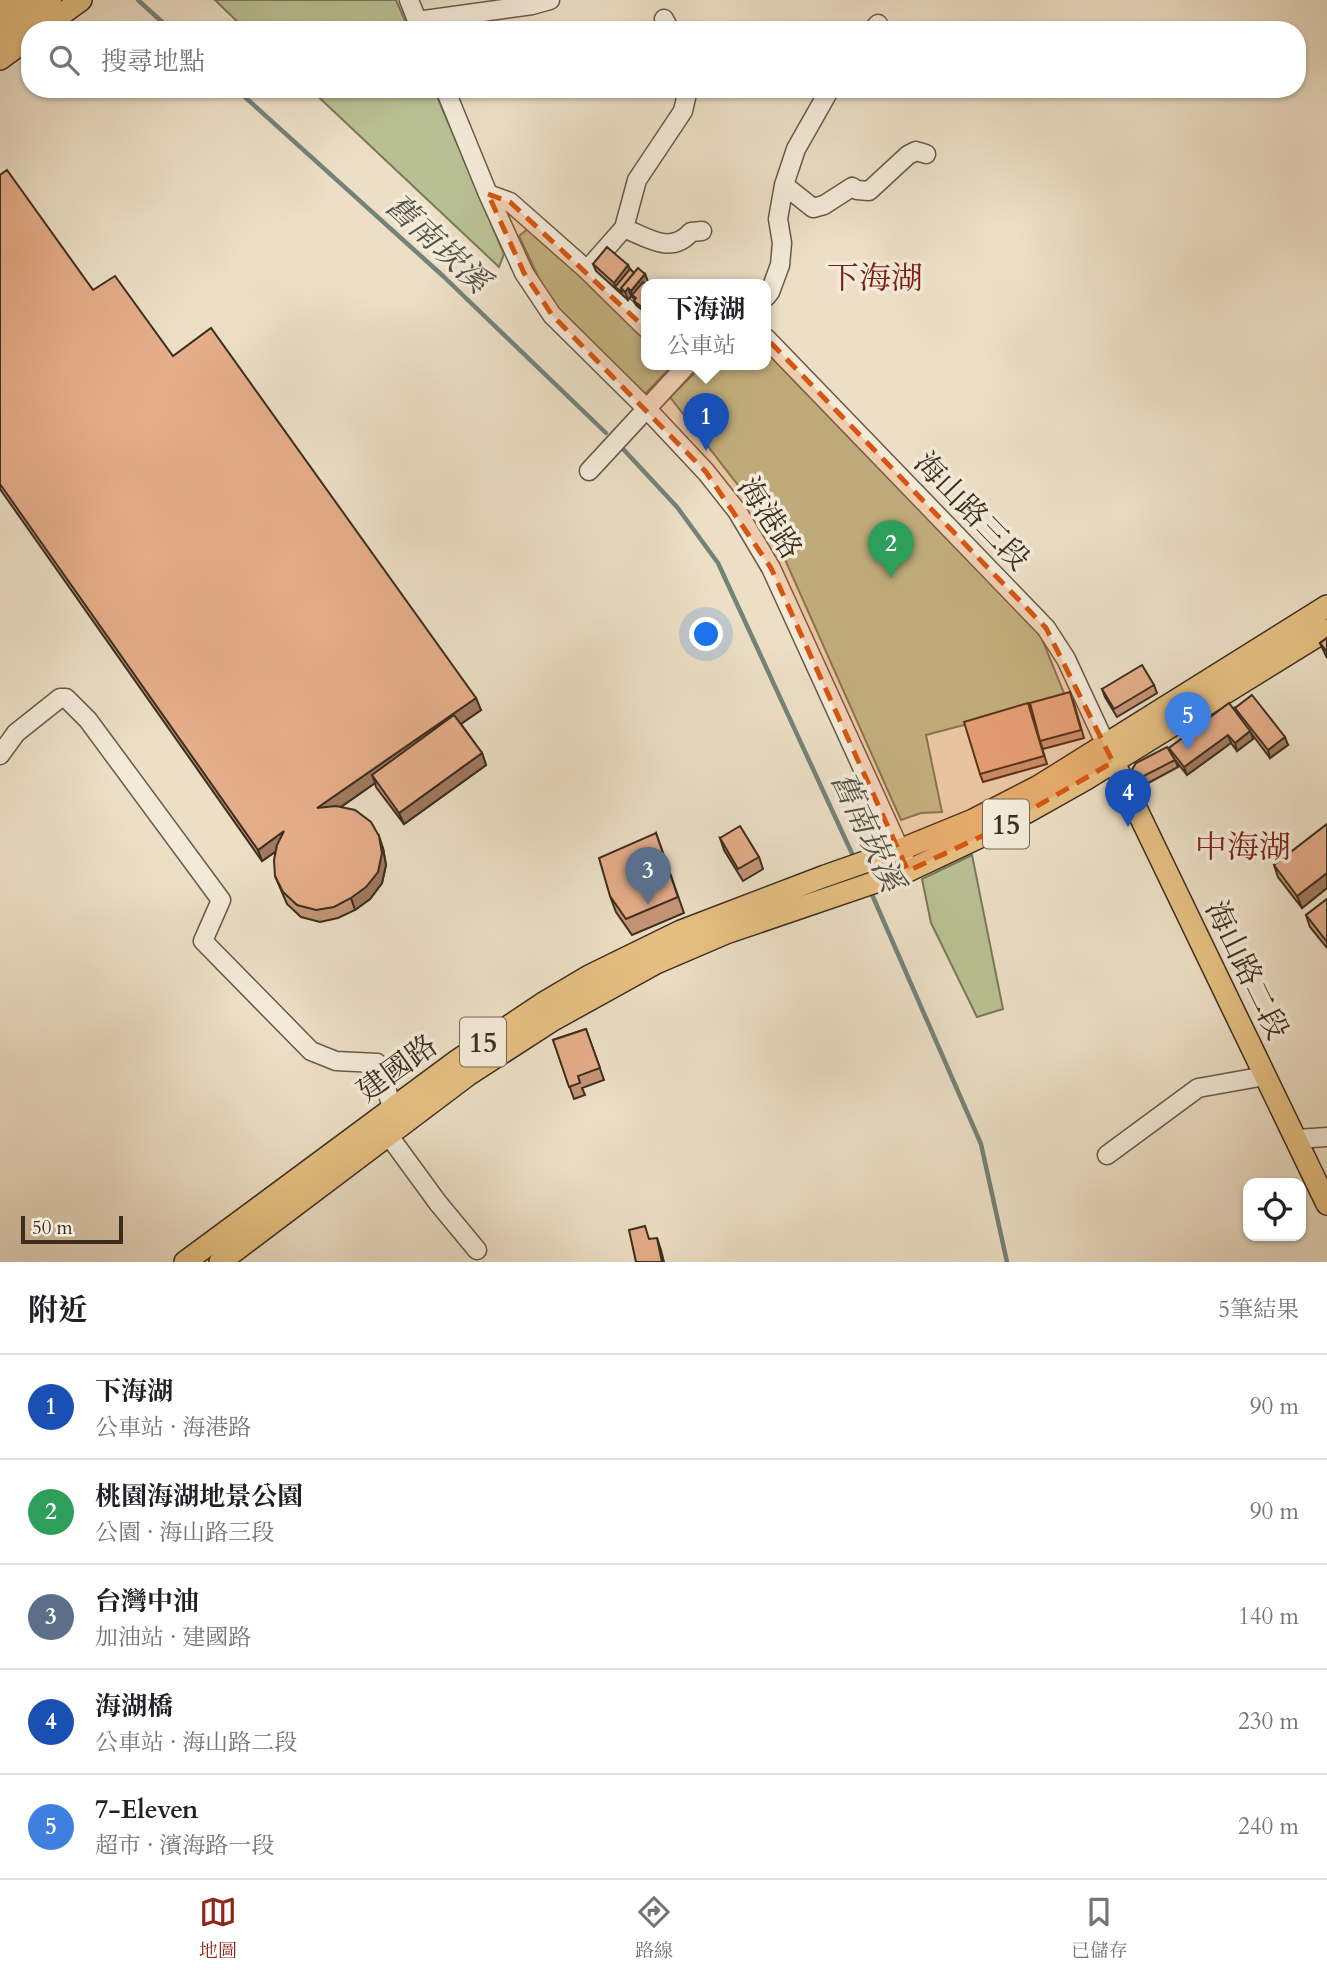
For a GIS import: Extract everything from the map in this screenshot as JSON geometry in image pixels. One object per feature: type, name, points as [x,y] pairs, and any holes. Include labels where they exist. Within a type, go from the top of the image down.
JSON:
[{"type":"highway","points":[[0,13],[17,0]]},
{"type":"highway","points":[[0,36],[49,0]]},
{"type":"main road","points":[[52,21],[81,0]]},
{"type":"main road","points":[[0,59],[21,44]]},
{"type":"main road","name":"15","points":[[901,874],[1001,827],[1327,606]]},
{"type":"main road","name":"15","points":[[893,852],[973,820],[1109,753],[1327,631]]},
{"type":"main road","name":"海山路二段","points":[[1109,753],[1327,1204]]},
{"type":"main road","name":"建國路","points":[[185,1262],[498,1031],[589,976],[681,932],[893,852]]},
{"type":"main road","name":"建國路","points":[[220,1262],[468,1075],[554,1020],[656,962],[726,933],[901,874]]},
{"type":"street","points":[[409,0],[417,21]]},
{"type":"street","points":[[442,21],[550,0]]},
{"type":"street","name":"海港路","points":[[449,98],[524,273],[552,315],[706,472],[737,511],[772,568],[901,874]]},
{"type":"street","points":[[587,270],[624,228],[637,180],[683,111],[686,98]]},
{"type":"street","points":[[771,289],[780,265],[782,243],[778,219],[784,185],[796,149],[825,98]]},
{"type":"street","points":[[784,185],[813,208],[824,205],[852,187],[869,191],[908,155],[916,151],[926,154]]},
{"type":"street","points":[[488,194],[510,202],[587,270],[641,323]]},
{"type":"street","points":[[624,228],[658,242],[671,244],[683,242],[691,232],[702,231]]},
{"type":"street","name":"海山路三段","points":[[771,344],[1046,628],[1066,659],[1109,753]]},
{"type":"street","points":[[589,471],[682,370]]},
{"type":"street","points":[[0,755],[16,733],[60,698],[66,698],[88,720],[221,900],[203,941],[311,1051],[336,1061],[377,1063],[392,1108]]},
{"type":"street","points":[[1107,1155],[1198,1088],[1265,1076]]},
{"type":"street","points":[[389,1136],[438,1203],[477,1250]]},
{"type":"street","points":[[1297,1139],[1327,1137]]},
{"type":"highlighted area","points":[[488,194],[510,202],[642,325],[692,360],[747,318],[1046,628],[1113,762],[1001,827],[908,871],[771,568],[706,472],[552,315],[524,273]]},
{"type":"green space","points":[[215,0],[396,0],[405,21],[237,21]]},
{"type":"green space","points":[[320,98],[438,98],[504,254],[499,267]]},
{"type":"green space","points":[[529,228],[641,329],[641,370],[668,370],[645,394],[551,304],[519,236]]},
{"type":"green space","points":[[771,355],[1038,629],[1066,698],[926,735],[942,812],[921,813],[901,820],[771,528],[670,397],[698,370],[771,370]]},
{"type":"green space","points":[[972,855],[1003,1009],[977,1017],[931,923],[922,879]]},
{"type":"building","points":[[7,170],[93,290],[115,276],[173,356],[211,328],[476,698],[317,808],[336,806],[355,810],[371,822],[379,836],[382,853],[378,872],[366,887],[334,907],[316,910],[297,905],[283,892],[275,876],[274,860],[284,831],[258,850],[0,484],[0,175]]},
{"type":"building","points":[[607,247],[628,265],[614,283],[593,264]]},
{"type":"building","points":[[638,268],[645,274],[631,291],[628,288],[625,292],[621,288]]},
{"type":"building","points":[[630,269],[634,273],[621,288],[622,292],[615,287]]},
{"type":"building","points":[[641,284],[641,306],[634,301],[636,298],[632,295]]},
{"type":"building","points":[[1327,638],[1327,652],[1320,643]]},
{"type":"building","points":[[1142,665],[1154,685],[1114,709],[1102,689]]},
{"type":"building","points":[[1070,692],[1081,730],[1040,741],[1030,703]]},
{"type":"building","points":[[1252,695],[1285,737],[1268,750],[1235,708]]},
{"type":"building","points":[[1028,703],[1044,756],[980,774],[964,722]]},
{"type":"building","points":[[1229,703],[1250,731],[1235,743],[1228,735],[1184,767],[1169,748]]},
{"type":"building","points":[[454,715],[482,753],[399,813],[372,775]]},
{"type":"building","points":[[1167,747],[1175,760],[1136,780],[1131,771],[1136,763]]},
{"type":"building","points":[[1327,824],[1327,873],[1297,896],[1274,865]]},
{"type":"building","points":[[740,826],[759,857],[738,869],[720,838]]},
{"type":"building","points":[[656,833],[678,897],[626,919],[610,896],[599,858]]},
{"type":"building","points":[[1327,899],[1327,942],[1306,915]]},
{"type":"building","points":[[586,1029],[600,1068],[578,1076],[580,1083],[569,1087],[553,1040]]},
{"type":"building","points":[[645,1226],[649,1239],[657,1238],[662,1262],[636,1262],[629,1230]]},
{"type":"waterway","name":"舊南崁溪","points":[[138,0],[161,21]]},
{"type":"waterway","name":"舊南崁溪","points":[[246,98],[443,276],[606,433]]},
{"type":"waterway","name":"舊南崁溪","points":[[624,450],[677,507],[718,563],[855,860]]},
{"type":"waterway","name":"舊南崁溪","points":[[870,890],[981,1144],[1007,1262]]},
{"type":"place","name":"下海湖","points":[[706,451]]},
{"type":"place","name":"桃園海湖地景公園","points":[[891,578]]},
{"type":"place","name":"7-Eleven","points":[[1188,750]]},
{"type":"place","name":"海湖橋","points":[[1128,827]]},
{"type":"place","name":"台灣中油","points":[[648,905]]},
{"type":"district","name":"下海湖","points":[[875,278]]},
{"type":"district","name":"中海湖","points":[[1243,847]]}]
